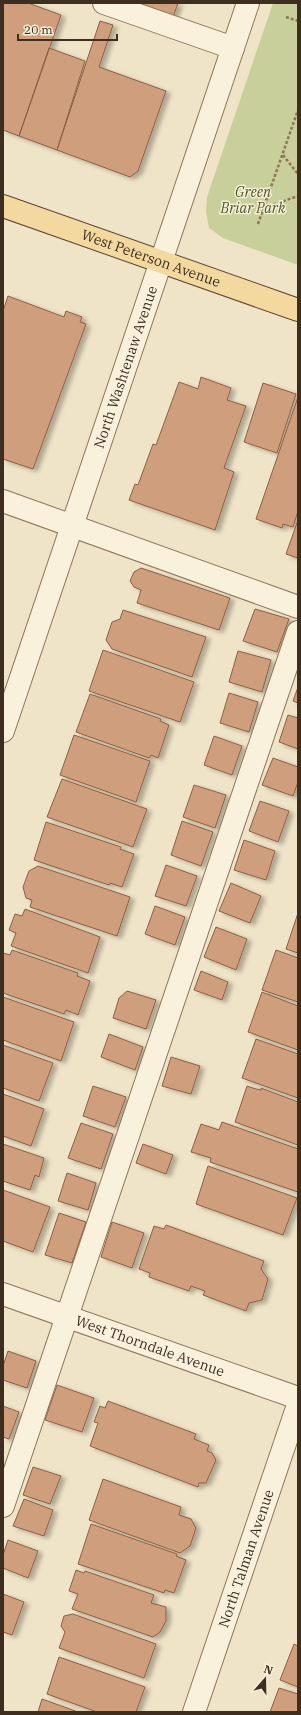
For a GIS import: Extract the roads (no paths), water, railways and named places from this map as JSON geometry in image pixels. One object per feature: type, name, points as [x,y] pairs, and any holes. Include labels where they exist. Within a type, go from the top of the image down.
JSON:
[{"type":"main road","name":"West Peterson Avenue","points":[[3,206],[298,310]]},
{"type":"street","points":[[104,3],[233,48]]},
{"type":"street","name":"North Washtenaw Avenue","points":[[3,732],[248,3]]},
{"type":"street","points":[[3,501],[298,607]]},
{"type":"street","points":[[3,1506],[298,632]]},
{"type":"street","name":"West Thorndale Avenue","points":[[3,1294],[298,1398]]},
{"type":"street","name":"North Talman Avenue","points":[[194,1712],[298,1405]]},
{"type":"park label","name":"Green Briar Park","points":[[253,200]]}]
